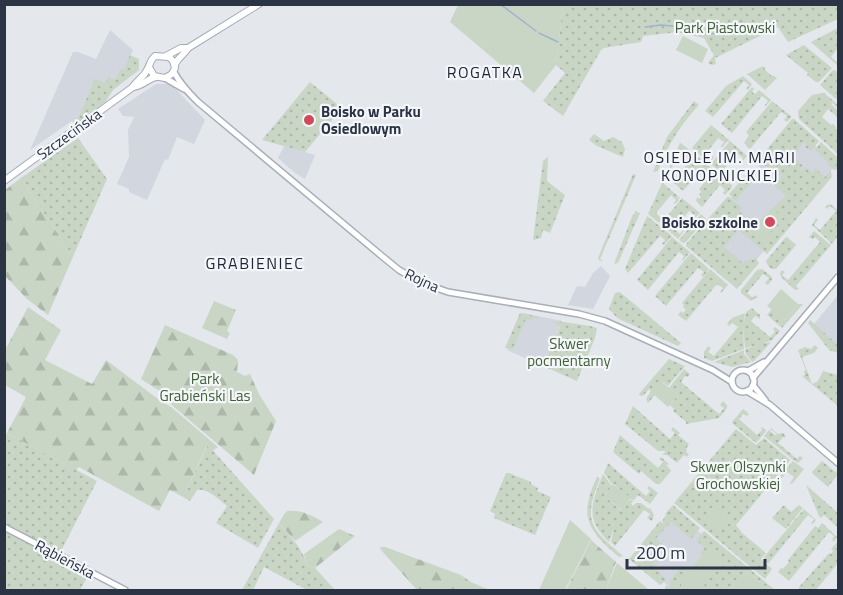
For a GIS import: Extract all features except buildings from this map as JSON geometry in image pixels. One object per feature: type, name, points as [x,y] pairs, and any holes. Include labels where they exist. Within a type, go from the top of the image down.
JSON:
[{"type":"main road","points":[[174,69],[171,58],[166,56],[155,56],[149,61],[153,75],[165,78],[171,76],[179,58],[189,48],[259,4]]},
{"type":"main road","points":[[166,56],[181,48],[189,48]]},
{"type":"main road","name":"Szczecińska","points":[[4,181],[133,87],[149,67]]},
{"type":"main road","name":"Szczecińska","points":[[133,87],[138,87],[156,77]]},
{"type":"street","name":"Rojna","points":[[174,69],[184,89]]},
{"type":"street","name":"Rojna","points":[[165,78],[184,89],[383,257],[413,278],[455,294],[594,317],[621,327],[713,370],[732,382]]},
{"type":"street","points":[[747,391],[770,358],[838,277]]},
{"type":"street","points":[[770,358],[748,371],[740,370],[734,374],[733,386],[737,390],[747,391],[770,405],[838,463]]},
{"type":"street","name":"Rojna","points":[[713,370],[734,374]]},
{"type":"street","points":[[748,371],[770,405]]},
{"type":"street","name":"Rąbieńska","points":[[4,527],[125,591]]},
{"type":"shaded area","points":[[110,30],[133,50],[124,71],[120,69],[115,81],[105,84],[95,80],[79,116],[30,150],[73,52],[96,59]]},
{"type":"shaded area","points":[[156,84],[171,84],[205,120],[194,144],[177,137],[147,200],[117,184],[129,157],[128,130],[134,117],[123,116],[118,109]]},
{"type":"shaded area","points":[[794,123],[806,138],[833,160],[832,169],[738,282],[691,245],[732,196],[737,200],[762,170],[758,166]]},
{"type":"shaded area","points":[[284,146],[315,155],[305,179],[278,158]]},
{"type":"shaded area","points":[[601,266],[610,276],[593,309],[568,305],[577,286],[585,287],[593,273]]},
{"type":"shaded area","points":[[838,295],[838,345],[814,324]]},
{"type":"shaded area","points":[[523,313],[562,321],[543,366],[507,350]]},
{"type":"shaded area","points":[[674,511],[747,571],[730,590],[673,590],[635,558]]},
{"type":"green space","points":[[458,5],[563,5],[556,65],[534,93],[450,22]]},
{"type":"green space","name":"Park Piastowski","points":[[563,5],[838,5],[838,19],[788,42],[778,27],[715,58],[716,64],[712,65],[708,63],[714,55],[704,38],[678,32],[643,36],[641,42],[604,48],[563,116],[543,101],[565,73],[556,65]]},
{"type":"green space","points":[[838,28],[838,48],[831,57],[837,62],[838,60],[837,65],[811,42]]},
{"type":"green space","points":[[683,36],[708,49],[702,63],[676,50]]},
{"type":"green space","points":[[804,45],[832,68],[819,82],[807,75],[808,73],[786,55]]},
{"type":"green space","points":[[130,55],[139,59],[139,70],[113,90],[106,101],[76,125],[72,121],[79,116],[95,79],[105,83],[108,77],[115,80],[120,69],[124,70]]},
{"type":"green space","points":[[763,66],[777,78],[765,90],[747,74]]},
{"type":"green space","points":[[835,70],[838,73],[836,99],[820,85]]},
{"type":"green space","points":[[743,76],[752,84],[748,90],[746,89],[749,85],[744,81],[713,117],[705,111],[726,86]]},
{"type":"green space","points":[[310,82],[342,108],[305,152],[262,140]]},
{"type":"green space","points":[[752,87],[754,89],[752,92],[755,94],[759,90],[771,100],[766,106],[768,101],[762,96],[732,133],[721,124]]},
{"type":"green space","points":[[824,93],[838,105],[838,108],[833,103],[831,104],[838,111],[837,117],[828,109],[822,117],[831,125],[833,124],[838,131],[838,154],[799,119],[798,111],[812,95]]},
{"type":"green space","points":[[694,101],[699,105],[675,136],[658,171],[653,172],[667,137]]},
{"type":"green space","points":[[772,101],[791,117],[787,122],[784,120],[787,116],[781,112],[750,149],[744,143],[749,135],[746,132]]},
{"type":"green space","name":"Boisko w Parku Osiedlowym","points":[[307,107],[323,120],[312,133],[296,120]]},
{"type":"green space","points":[[792,119],[819,141],[811,151],[805,147],[807,145],[804,142],[792,156],[803,166],[800,170],[805,167],[812,173],[815,170],[819,173],[814,169],[816,167],[824,178],[830,171],[832,177],[767,254],[725,221],[737,232],[724,247],[743,263],[755,257],[759,263],[737,289],[686,246],[728,196],[742,208],[739,211],[756,226],[753,231],[783,218],[772,209],[786,196],[773,182],[783,174],[778,176],[758,160]]},
{"type":"green space","points":[[711,125],[729,140],[722,147],[724,142],[718,138],[705,155],[710,159],[714,157],[709,163],[692,148]]},
{"type":"green space","points":[[594,134],[604,141],[613,137],[622,142],[625,149],[623,157],[589,140]]},
{"type":"green space","points":[[78,138],[107,179],[75,252],[70,253],[21,178]]},
{"type":"green space","points":[[730,141],[747,156],[741,163],[743,158],[737,153],[723,170],[728,175],[733,172],[728,179],[711,164]]},
{"type":"green space","points":[[821,142],[838,158],[837,169],[834,170],[827,164],[828,162],[815,150]]},
{"type":"green space","points":[[680,143],[694,154],[687,162],[688,158],[682,154],[666,175]]},
{"type":"green space","points":[[695,154],[713,169],[705,179],[706,174],[701,170],[683,191],[673,182]]},
{"type":"green space","points":[[548,157],[547,181],[565,195],[550,233],[543,230],[541,238],[533,240],[543,161]]},
{"type":"green space","points":[[714,171],[732,187],[725,195],[723,193],[725,190],[720,185],[702,207],[696,201],[697,197],[699,199],[701,197],[699,189]]},
{"type":"green space","points":[[633,174],[636,175],[600,259],[603,261],[600,261],[598,258]]},
{"type":"green space","points":[[746,175],[753,181],[736,201],[729,194]]},
{"type":"green space","points":[[21,178],[70,253],[75,252],[48,315],[27,299],[5,276],[5,190]]},
{"type":"green space","points":[[662,183],[680,198],[675,196],[679,200],[675,204],[676,200],[671,195],[656,213],[661,218],[664,214],[666,215],[659,223],[648,214]]},
{"type":"green space","points":[[682,198],[700,213],[693,220],[695,215],[689,211],[674,229],[680,234],[684,231],[678,239],[661,224]]},
{"type":"green space","points":[[831,204],[838,211],[838,236],[832,244],[812,225],[816,218],[818,220],[814,225],[820,230],[836,211],[830,206],[827,209],[825,207]]},
{"type":"green space","name":"Boisko szkolne","points":[[772,208],[783,218],[764,240],[752,230]]},
{"type":"green space","points":[[635,211],[640,213],[618,263],[614,264],[633,214],[635,214]]},
{"type":"green space","points":[[701,214],[706,219],[683,243],[679,240]]},
{"type":"green space","points":[[647,216],[672,236],[664,245],[662,244],[665,240],[660,236],[628,273],[625,269]]},
{"type":"green space","points":[[814,231],[831,245],[796,286],[799,289],[795,290],[781,277],[780,273],[782,270],[785,272],[782,275],[788,280],[820,242],[815,237],[812,239],[809,237]]},
{"type":"green space","points":[[672,237],[690,252],[683,261],[684,256],[679,252],[648,290],[637,280]]},
{"type":"green space","points":[[787,237],[796,245],[776,269],[772,269],[766,261]]},
{"type":"green space","points":[[691,253],[709,269],[703,277],[701,275],[704,272],[698,268],[666,306],[655,296]]},
{"type":"green space","points":[[710,269],[728,285],[721,293],[723,288],[717,284],[686,321],[678,315],[681,311],[683,313],[686,310],[682,303]]},
{"type":"green space","points":[[762,269],[771,276],[772,280],[768,285],[765,283],[769,278],[763,274],[747,293],[753,298],[755,295],[758,297],[751,301],[741,293],[741,290],[757,270]]},
{"type":"green space","points":[[781,289],[798,304],[785,320],[767,306]]},
{"type":"green space","points":[[619,292],[681,343],[678,346],[617,318],[609,309],[615,293]]},
{"type":"green space","points":[[214,301],[236,310],[227,331],[230,333],[227,339],[202,328]]},
{"type":"green space","points":[[798,304],[803,304],[782,328],[767,315],[772,309],[785,320]]},
{"type":"green space","points":[[28,307],[61,330],[45,360],[92,384],[106,360],[171,407],[218,447],[212,451],[207,446],[183,497],[170,490],[159,511],[79,467],[76,470],[7,433],[26,397],[5,385],[5,350]]},
{"type":"green space","points":[[752,308],[760,315],[760,319],[755,316],[751,321],[770,337],[775,332],[773,329],[775,327],[780,331],[772,340],[763,343],[771,342],[755,360],[752,362],[745,349],[758,345],[745,348],[743,327],[744,349],[712,361],[704,358],[704,352],[708,346],[711,348],[708,352],[714,356],[738,327],[732,323],[729,326],[727,324],[732,318],[745,313],[744,324],[746,312]]},
{"type":"green space","points":[[520,313],[540,317],[526,319],[513,349],[505,348]]},
{"type":"green space","points":[[810,320],[838,345],[838,353],[829,350],[808,323]]},
{"type":"green space","name":"Skwer pocmentarny","points":[[557,321],[597,328],[577,381],[543,366],[560,327],[555,323]]},
{"type":"green space","name":"Park Grabieński Las","points":[[165,325],[233,355],[238,360],[237,372],[245,376],[250,374],[259,394],[276,421],[254,475],[174,407],[158,390],[141,379]]},
{"type":"green space","points":[[815,345],[818,348],[814,353],[802,357],[812,384],[818,381],[823,371],[838,375],[838,406],[802,376],[805,375],[806,370],[798,350],[805,347],[811,349]]},
{"type":"green space","points":[[744,350],[744,354],[751,362],[732,367],[714,362]]},
{"type":"green space","points":[[669,359],[685,366],[668,386],[663,382],[648,403],[646,399],[651,391],[649,389],[643,396],[639,394]]},
{"type":"green space","points":[[684,369],[690,374],[688,377],[685,376],[681,382],[719,414],[724,408],[720,405],[723,401],[727,405],[719,418],[686,424],[673,411],[670,405],[678,395],[669,388]]},
{"type":"green space","points":[[662,382],[678,395],[668,407],[652,393]]},
{"type":"green space","points":[[633,406],[670,439],[675,433],[671,430],[673,427],[680,433],[678,435],[689,444],[686,449],[689,454],[687,457],[684,455],[677,463],[667,455],[662,455],[666,451],[658,451],[625,424]]},
{"type":"green space","points":[[743,409],[749,414],[747,416],[743,414],[739,419],[757,435],[762,427],[766,431],[756,443],[732,422]]},
{"type":"green space","points":[[771,428],[778,434],[783,433],[786,436],[778,443],[797,459],[800,456],[803,458],[798,463],[764,436],[769,430],[777,434]]},
{"type":"green space","name":"Skwer Olszynki Grochowskiej","points":[[736,429],[756,445],[764,438],[790,460],[736,525],[766,553],[761,559],[772,569],[765,579],[674,503]]},
{"type":"green space","points":[[7,433],[97,481],[61,551],[92,568],[91,570],[5,525],[4,437]]},
{"type":"green space","points":[[620,435],[658,468],[663,462],[659,459],[661,457],[669,464],[666,465],[671,471],[660,484],[656,484],[641,471],[639,474],[613,452]]},
{"type":"green space","points":[[208,445],[274,519],[258,548],[216,523],[227,506],[213,495],[197,490],[190,501],[183,497]]},
{"type":"green space","points":[[793,461],[804,469],[792,484],[790,483],[794,477],[787,472],[771,491],[769,489]]},
{"type":"green space","points":[[822,461],[838,474],[828,487],[812,472]]},
{"type":"green space","points":[[608,463],[646,496],[650,491],[647,488],[649,486],[658,493],[650,504],[638,495],[634,500],[630,499],[612,484],[604,473]]},
{"type":"green space","points":[[506,473],[531,482],[538,488],[537,491],[551,497],[535,535],[494,518],[495,514],[490,511]]},
{"type":"green space","points":[[603,474],[612,486],[604,496],[621,510],[630,500],[633,501],[631,503],[633,506],[641,503],[650,508],[654,515],[652,521],[647,518],[650,514],[644,510],[615,546],[611,542],[614,528],[609,542],[593,518],[593,502]]},
{"type":"green space","points":[[597,477],[600,479],[592,505],[593,523],[603,538],[623,556],[619,557],[608,548],[593,531],[589,522],[588,503]]},
{"type":"green space","points":[[613,484],[631,498],[622,510],[604,496]]},
{"type":"green space","points":[[806,485],[838,513],[838,528],[824,515],[821,518],[819,516]]},
{"type":"green space","points":[[673,505],[700,528],[691,539],[671,522],[656,538],[663,547],[653,560],[655,562],[652,567],[660,574],[653,567],[658,562],[655,567],[666,579],[660,585],[629,559],[660,521],[664,524],[662,521],[665,514]]},
{"type":"green space","points":[[714,505],[729,517],[717,531],[703,519]]},
{"type":"green space","points":[[784,505],[791,512],[799,505],[803,508],[786,529],[772,518]]},
{"type":"green space","points":[[804,509],[816,520],[813,524],[811,523],[814,519],[808,515],[768,564],[764,557]]},
{"type":"green space","points":[[287,511],[297,511],[323,522],[295,541],[279,523]]},
{"type":"green space","points":[[570,520],[591,539],[565,590],[539,590]]},
{"type":"green space","points":[[279,523],[299,547],[307,565],[315,568],[335,590],[307,590],[264,567],[253,590],[242,590]]},
{"type":"green space","points":[[822,523],[837,537],[834,542],[832,540],[834,536],[829,532],[789,581],[778,572],[789,562],[788,560],[815,526],[818,528]]},
{"type":"green space","points":[[4,529],[89,574],[80,590],[5,590]]},
{"type":"green space","points":[[339,529],[355,536],[315,568],[307,565],[304,554]]},
{"type":"green space","points":[[704,531],[775,590],[770,590],[747,571],[730,590],[700,590],[724,562],[708,549],[702,556],[700,554],[705,548],[696,540]]},
{"type":"green space","points":[[591,540],[616,562],[606,590],[566,590]]},
{"type":"green space","points":[[838,541],[838,563],[816,590],[800,590],[799,587],[829,553],[831,554],[833,551],[831,549]]},
{"type":"green space","points":[[380,547],[461,575],[489,590],[417,590]]},
{"type":"green space","points":[[708,549],[724,562],[700,590],[682,590],[682,579]]},
{"type":"green space","points":[[617,563],[648,589],[650,590],[606,590]]},
{"type":"green space","points":[[683,566],[690,570],[681,582],[682,590],[665,589],[666,585],[669,587],[671,584],[669,582]]},
{"type":"green space","points":[[747,571],[770,590],[730,590]]},
{"type":"waterway","points":[[500,4],[536,31]]},
{"type":"waterway","points":[[645,27],[661,25],[684,27],[698,33]]},
{"type":"waterway","points":[[704,34],[752,30]]},
{"type":"waterway","points":[[539,33],[558,42]]},
{"type":"place","name":"Boisko w Parku Osiedlowym","points":[[309,120]]},
{"type":"place","name":"Boisko szkolne","points":[[770,222]]},
{"type":"district","name":"ROGATKA","points":[[485,72]]},
{"type":"district","name":"OSIEDLE IM. MARII KONOPNICKIEJ","points":[[720,166]]},
{"type":"district","name":"GRABIENIEC","points":[[255,263]]}]
